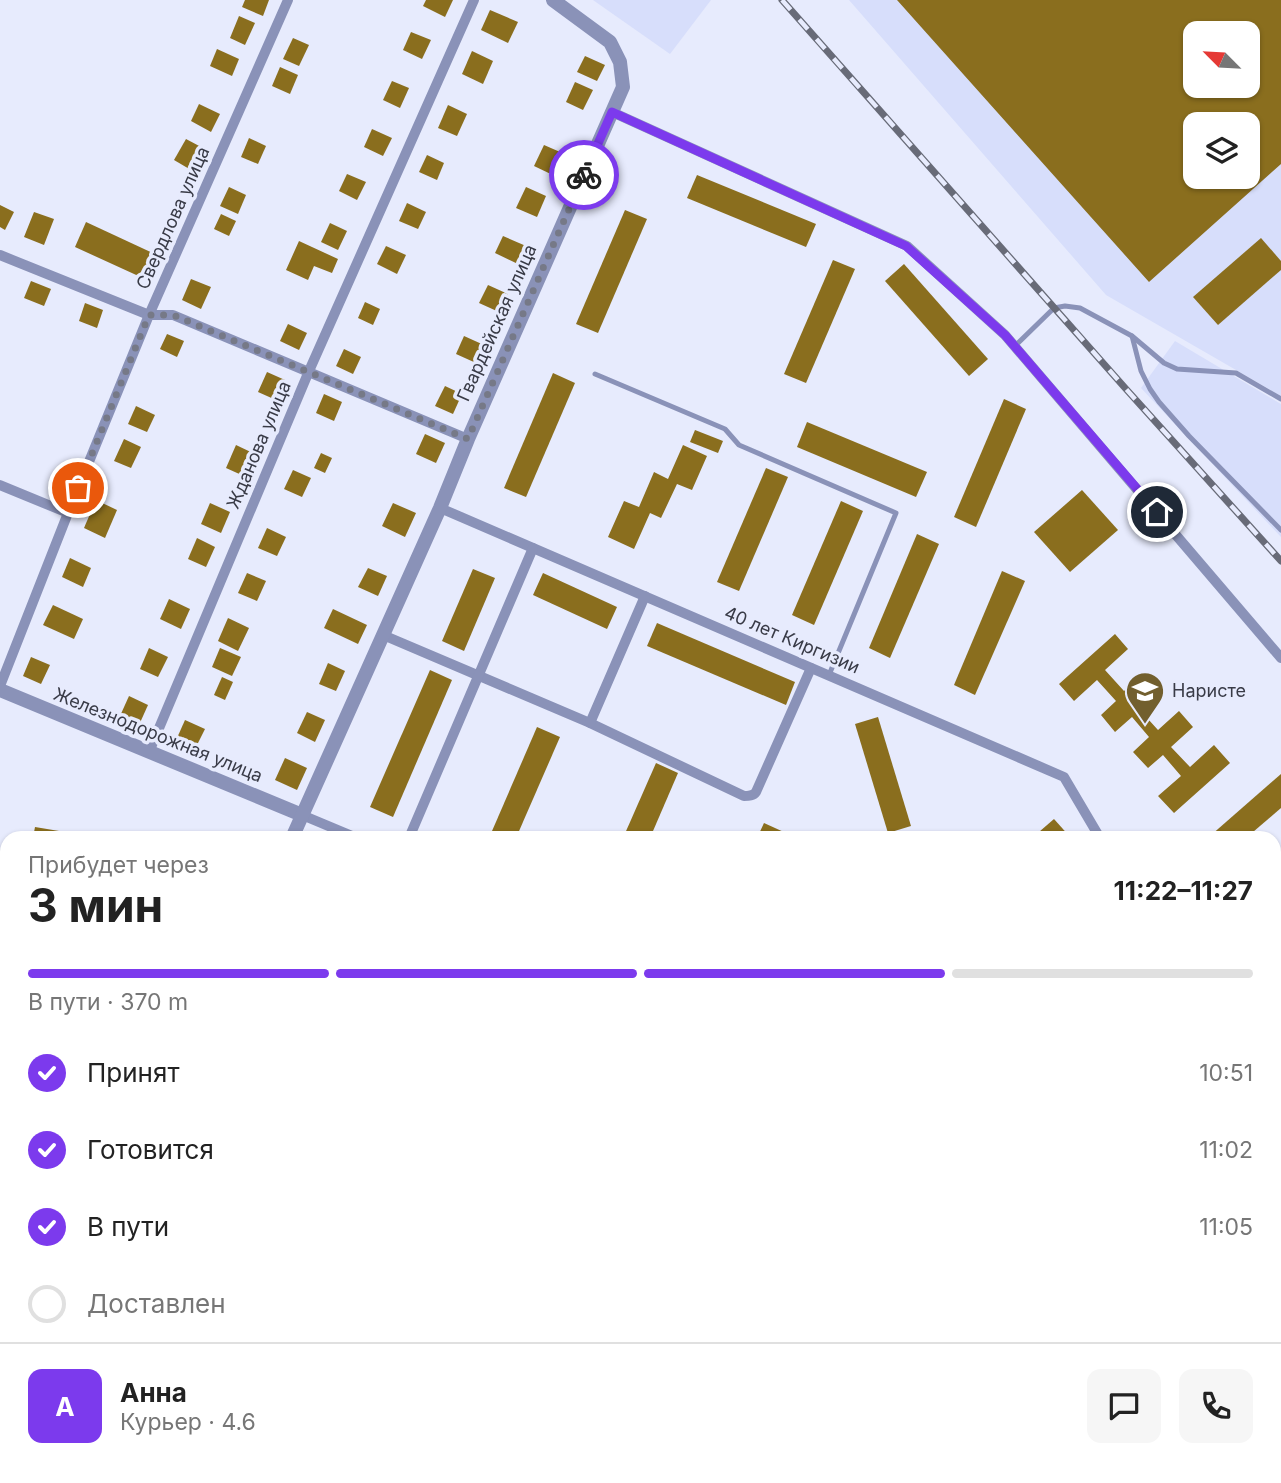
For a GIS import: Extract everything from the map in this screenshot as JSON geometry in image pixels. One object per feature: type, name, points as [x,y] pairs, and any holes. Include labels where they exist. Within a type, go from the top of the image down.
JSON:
[{"type":"street","name":"Свердлова улица","points":[[0,688],[149,315],[288,0]]},
{"type":"street","name":"Жданова улица","points":[[149,752],[310,371],[474,0]]},
{"type":"street","name":"Гвардейская улица","points":[[295,831],[440,508],[623,87],[620,62],[610,42],[553,0]]},
{"type":"street","points":[[612,112],[906,246],[1005,335],[1281,658]]},
{"type":"street","points":[[0,255],[149,315],[173,315],[468,439]]},
{"type":"street","points":[[0,485],[68,513]]},
{"type":"street","name":"40 лет Киргизии","points":[[440,508],[1065,777],[1096,831]]},
{"type":"street","points":[[412,831],[533,548]]},
{"type":"street","points":[[590,723],[645,596]]},
{"type":"street","points":[[383,635],[590,723],[744,796],[756,792],[811,668]]},
{"type":"street","name":"Железнодорожная улица","points":[[0,688],[302,815]]},
{"type":"street","points":[[302,815],[340,831]]},
{"type":"lane","points":[[1015,346],[1054,308],[1080,308],[1132,337],[1164,363],[1177,369],[1236,373],[1281,399]]},
{"type":"lane","points":[[1132,337],[1141,371],[1159,401],[1189,436],[1281,530]]},
{"type":"lane","points":[[595,374],[725,429],[739,444],[896,513],[829,675]]},
{"type":"shaded area","points":[[593,0],[711,0],[670,54]]},
{"type":"shaded area","points":[[849,0],[1281,0],[1281,396],[1106,295]]},
{"type":"shaded area","points":[[1175,341],[1281,404],[1281,537],[1141,388]]},
{"type":"building","points":[[245,0],[269,0],[263,16],[242,7]]},
{"type":"building","points":[[426,0],[453,0],[445,17],[423,6]]},
{"type":"building","points":[[897,0],[1281,0],[1281,164],[1260,183],[1260,112],[1183,112],[1183,189],[1253,189],[1149,282]]},
{"type":"building","points":[[490,10],[518,22],[508,43],[481,30]]},
{"type":"building","points":[[239,16],[255,23],[245,45],[230,38]]},
{"type":"building","points":[[411,32],[431,40],[422,59],[403,50]]},
{"type":"building","points":[[293,38],[309,45],[299,66],[283,59]]},
{"type":"building","points":[[217,49],[239,59],[232,76],[210,66]]},
{"type":"building","points":[[472,51],[493,61],[483,84],[462,74]]},
{"type":"building","points":[[585,56],[605,65],[597,81],[577,72]]},
{"type":"building","points":[[280,67],[298,75],[290,94],[272,86]]},
{"type":"building","points":[[392,81],[409,88],[400,108],[383,100]]},
{"type":"building","points":[[575,82],[593,90],[583,110],[566,102]]},
{"type":"building","points":[[199,104],[220,114],[211,132],[191,121]]},
{"type":"building","points":[[448,105],[467,114],[457,136],[438,128]]},
{"type":"building","points":[[372,129],[392,138],[383,156],[364,147]]},
{"type":"building","points":[[249,138],[266,146],[258,164],[241,157]]},
{"type":"building","points":[[186,139],[203,148],[191,170],[174,160]]},
{"type":"building","points":[[544,145],[567,155],[557,177],[534,166]]},
{"type":"building","points":[[427,155],[444,163],[437,180],[419,172]]},
{"type":"building","points":[[347,174],[366,182],[357,200],[339,191]]},
{"type":"building","points":[[697,175],[816,224],[806,247],[687,198]]},
{"type":"building","points":[[229,187],[246,195],[238,214],[220,206]]},
{"type":"building","points":[[526,187],[546,196],[537,217],[516,208]]},
{"type":"building","points":[[407,203],[426,212],[418,229],[399,221]]},
{"type":"building","points":[[0,205],[14,212],[5,230],[0,227]]},
{"type":"building","points":[[625,210],[647,219],[598,333],[576,324]]},
{"type":"building","points":[[34,212],[54,219],[44,245],[24,237]]},
{"type":"building","points":[[221,214],[236,221],[229,236],[214,229]]},
{"type":"building","points":[[86,222],[157,255],[145,279],[75,247]]},
{"type":"building","points":[[330,223],[347,231],[338,250],[321,242]]},
{"type":"building","points":[[503,236],[526,246],[518,264],[495,253]]},
{"type":"building","points":[[1261,238],[1281,261],[1281,270],[1218,325],[1193,297]]},
{"type":"building","points":[[299,241],[338,259],[332,273],[314,266],[308,280],[286,270]]},
{"type":"building","points":[[386,246],[406,255],[397,274],[377,264]]},
{"type":"building","points":[[833,260],[855,269],[806,383],[784,374]]},
{"type":"building","points":[[904,264],[988,359],[969,376],[885,281]]},
{"type":"building","points":[[191,279],[211,287],[201,309],[182,300]]},
{"type":"building","points":[[31,281],[51,289],[44,306],[24,298]]},
{"type":"building","points":[[488,285],[508,294],[499,312],[479,303]]},
{"type":"building","points":[[365,302],[380,309],[373,325],[358,318]]},
{"type":"building","points":[[85,303],[103,310],[97,328],[79,321]]},
{"type":"building","points":[[288,324],[307,333],[299,350],[280,341]]},
{"type":"building","points":[[167,334],[184,341],[177,357],[160,349]]},
{"type":"building","points":[[464,336],[484,345],[476,363],[456,354]]},
{"type":"building","points":[[344,349],[361,357],[353,374],[336,366]]},
{"type":"building","points":[[267,372],[285,380],[276,400],[258,392]]},
{"type":"building","points":[[553,373],[575,383],[526,497],[504,488]]},
{"type":"building","points":[[445,386],[462,394],[453,414],[435,406]]},
{"type":"building","points":[[324,394],[342,402],[334,421],[316,413]]},
{"type":"building","points":[[1004,399],[1026,409],[976,527],[954,517]]},
{"type":"building","points":[[136,406],[155,415],[147,432],[128,424]]},
{"type":"building","points":[[807,422],[927,472],[916,497],[797,447]]},
{"type":"building","points":[[695,430],[723,441],[718,453],[690,442]]},
{"type":"building","points":[[425,434],[445,443],[436,463],[416,454]]},
{"type":"building","points":[[124,439],[141,447],[131,468],[114,461]]},
{"type":"building","points":[[236,445],[257,455],[246,477],[226,468]]},
{"type":"building","points":[[683,445],[707,456],[692,490],[677,484],[661,518],[650,513],[634,549],[608,537],[624,501],[639,507],[654,472],[668,479]]},
{"type":"building","points":[[321,453],[332,458],[325,473],[314,468]]},
{"type":"building","points":[[766,468],[788,477],[739,591],[717,582]]},
{"type":"building","points":[[293,470],[311,478],[302,497],[284,489]]},
{"type":"building","points":[[1082,490],[1118,530],[1070,572],[1034,532]]},
{"type":"building","points":[[96,500],[117,510],[105,538],[84,528]]},
{"type":"building","points":[[841,501],[863,511],[814,625],[792,615]]},
{"type":"building","points":[[210,503],[230,512],[221,533],[201,524]]},
{"type":"building","points":[[393,503],[416,513],[405,537],[382,526]]},
{"type":"building","points":[[267,528],[286,537],[277,556],[258,548]]},
{"type":"building","points":[[917,534],[939,544],[890,658],[869,648]]},
{"type":"building","points":[[197,538],[215,547],[206,567],[188,559]]},
{"type":"building","points":[[70,558],[91,568],[83,587],[62,577]]},
{"type":"building","points":[[368,568],[387,576],[378,596],[358,587]]},
{"type":"building","points":[[473,569],[495,578],[464,651],[442,641]]},
{"type":"building","points":[[1002,571],[1025,581],[975,695],[954,685]]},
{"type":"building","points":[[247,573],[266,581],[257,601],[238,593]]},
{"type":"building","points":[[543,573],[617,607],[607,629],[533,595]]},
{"type":"building","points":[[169,599],[190,609],[181,629],[160,619]]},
{"type":"building","points":[[53,605],[83,619],[74,639],[43,625]]},
{"type":"building","points":[[333,609],[367,625],[358,644],[324,628]]},
{"type":"building","points":[[228,618],[249,628],[238,651],[218,641]]},
{"type":"building","points":[[657,623],[795,682],[786,705],[647,646]]},
{"type":"building","points":[[1115,634],[1128,649],[1105,670],[1124,691],[1145,672],[1160,689],[1138,708],[1158,730],[1179,711],[1193,727],[1171,747],[1190,767],[1214,745],[1230,763],[1174,813],[1158,796],[1181,776],[1163,755],[1148,768],[1133,752],[1149,737],[1132,717],[1115,732],[1101,715],[1116,701],[1097,680],[1074,701],[1059,684]]},
{"type":"building","points":[[149,648],[168,657],[158,677],[140,669]]},
{"type":"building","points":[[220,648],[241,657],[232,676],[212,667]]},
{"type":"building","points":[[31,657],[50,665],[41,684],[23,676]]},
{"type":"building","points":[[328,663],[345,671],[336,691],[319,684]]},
{"type":"building","points":[[430,670],[452,680],[393,817],[370,807]]},
{"type":"building","points":[[222,677],[233,682],[225,700],[214,695]]},
{"type":"building","points":[[129,696],[148,705],[139,725],[120,716]]},
{"type":"building","points":[[307,712],[325,720],[315,742],[297,733]]},
{"type":"building","points":[[878,717],[911,826],[887,831],[855,724]]},
{"type":"building","points":[[185,720],[205,729],[196,747],[177,738]]},
{"type":"building","points":[[537,727],[560,737],[519,831],[492,831]]},
{"type":"building","points":[[285,758],[307,768],[297,790],[275,780]]},
{"type":"building","points":[[656,763],[678,773],[653,831],[626,831]]},
{"type":"building","points":[[1281,774],[1281,808],[1254,831],[1216,831]]},
{"type":"building","points":[[1054,819],[1065,831],[1040,831]]},
{"type":"building","points":[[764,823],[782,831],[760,831]]},
{"type":"building","points":[[35,827],[59,831],[34,831]]},
{"type":"railway","points":[[782,0],[1281,561]]},
{"type":"way so far","points":[[78,488],[149,315],[173,315],[468,439],[584,175]]},
{"type":"place","name":"Наристе","points":[[1145,725]]},
{"type":"route","points":[[584,175],[612,112],[906,246],[1005,335],[1157,512]]}]
